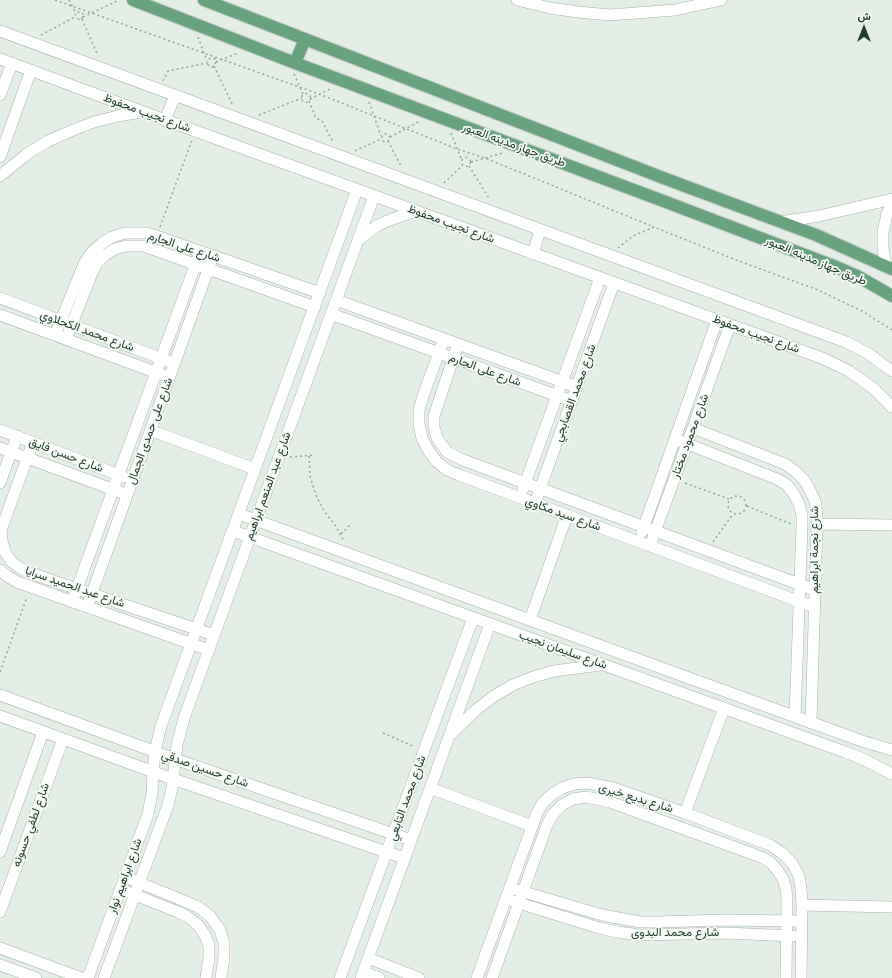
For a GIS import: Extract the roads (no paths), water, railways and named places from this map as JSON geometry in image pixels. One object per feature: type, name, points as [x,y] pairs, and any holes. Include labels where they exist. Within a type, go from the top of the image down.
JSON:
[{"type":"main road","name":"طريق جهاز مدينه العبور","points":[[132,0],[291,62],[834,266],[892,296]]},
{"type":"main road","name":"طريق جهاز مدينه العبور","points":[[204,0],[666,180],[816,235],[889,268]]},
{"type":"main road","points":[[291,62],[305,39]]},
{"type":"main road","points":[[658,199],[666,180]]},
{"type":"street","points":[[517,0],[550,8],[610,15],[675,10],[721,0]]},
{"type":"street","name":"شارع نجيب محفوظ","points":[[0,31],[846,342],[869,354],[892,371]]},
{"type":"street","name":"شارع نجيب محفوظ","points":[[0,59],[142,112],[822,358],[849,371],[874,389],[892,407]]},
{"type":"street","points":[[0,95],[12,63]]},
{"type":"street","points":[[0,157],[31,70]]},
{"type":"street","points":[[165,120],[175,96]]},
{"type":"street","points":[[0,176],[27,154],[48,141],[94,122],[142,112]]},
{"type":"street","name":"شارع عبد المنعم ابراهيم","points":[[153,772],[155,751],[162,726],[357,190]]},
{"type":"street","name":"شارع عبد المنعم ابراهيم","points":[[173,779],[180,731],[374,196]]},
{"type":"street","points":[[780,222],[819,216],[892,199]]},
{"type":"street","points":[[889,268],[883,249],[883,232],[887,214],[892,204]]},
{"type":"street","points":[[358,241],[378,225],[415,211]]},
{"type":"street","points":[[533,254],[540,230]]},
{"type":"street","points":[[125,233],[126,246]]},
{"type":"street","name":"شارع على الجارم","points":[[66,339],[66,323],[84,264],[91,253],[101,244],[112,237],[125,233],[146,233],[156,236],[320,293]]},
{"type":"street","name":"شارع على الجارم","points":[[55,335],[66,323],[97,264],[105,255],[115,249],[126,246],[144,246],[315,307]]},
{"type":"street","name":"شارع على حمدى الجمال","points":[[72,602],[200,252]]},
{"type":"street","name":"شارع على حمدى الجمال","points":[[87,607],[212,256]]},
{"type":"street","name":"شارع محمد القصابجي","points":[[519,498],[600,278]]},
{"type":"street","name":"شارع محمد القصابجي","points":[[535,504],[614,283]]},
{"type":"street","name":"شارع محمد الكحلاوي","points":[[0,298],[174,363]]},
{"type":"street","name":"شارع على الجارم","points":[[336,300],[577,387]]},
{"type":"street","name":"شارع على الجارم","points":[[331,314],[572,401]]},
{"type":"street","name":"شارع محمد الكحلاوي","points":[[0,315],[169,377]]},
{"type":"street","name":"شارع محمود مختار","points":[[638,542],[717,320]]},
{"type":"street","name":"شارع محمود مختار","points":[[650,546],[730,325]]},
{"type":"street","name":"شارع سيد مكاوي","points":[[444,339],[420,410],[419,424],[422,438],[428,450],[436,461],[447,470],[459,476],[814,607]]},
{"type":"street","name":"شارع سيد مكاوي","points":[[458,344],[434,416],[434,427],[437,438],[441,445],[455,457],[815,590]]},
{"type":"street","name":"شارع نجمة ابراهيم","points":[[693,428],[780,462],[795,471],[804,480],[815,501],[817,524],[811,723]]},
{"type":"street","name":"شارع حسن فايق","points":[[0,430],[132,480]]},
{"type":"street","points":[[150,430],[255,469]]},
{"type":"street","points":[[0,483],[17,436]]},
{"type":"street","name":"شارع نجمة ابراهيم","points":[[675,438],[766,474],[787,485],[799,504],[802,515],[802,527],[795,717]]},
{"type":"street","name":"شارع عبد الحميد سرايا","points":[[33,442],[1,530],[5,552],[11,561],[20,568],[214,635]]},
{"type":"street","name":"شارع حسن فايق","points":[[0,448],[127,495]]},
{"type":"street","name":"شارع سليمان نجيب","points":[[239,514],[811,723],[889,747]]},
{"type":"street","points":[[530,620],[567,515]]},
{"type":"street","points":[[612,532],[617,517]]},
{"type":"street","points":[[817,524],[892,525]]},
{"type":"street","name":"شارع سليمان نجيب","points":[[233,531],[845,752],[880,767],[892,774]]},
{"type":"street","points":[[679,557],[684,542]]},
{"type":"street","points":[[720,572],[725,557]]},
{"type":"street","name":"شارع عبد الحميد سرايا","points":[[0,570],[12,580],[31,588],[209,650]]},
{"type":"street","name":"شارع محمد التابعي","points":[[340,978],[424,751],[468,616],[468,598]]},
{"type":"street","name":"شارع محمد التابعي","points":[[362,975],[490,624]]},
{"type":"street","points":[[449,736],[477,709],[494,696],[513,686],[533,677],[554,671],[602,664]]},
{"type":"street","name":"شارع حسين صدقي","points":[[0,695],[175,759],[411,840]]},
{"type":"street","points":[[685,813],[724,708]]},
{"type":"street","name":"شارع حسين صدقي","points":[[0,716],[153,772],[404,858]]},
{"type":"street","name":"شارع لطفي حسونه","points":[[0,852],[4,828],[43,732]]},
{"type":"street","name":"شارع لطفي حسونه","points":[[0,912],[63,739]]},
{"type":"street","points":[[880,767],[892,782]]},
{"type":"street","name":"شارع ابراهيم نوار","points":[[88,978],[149,809],[152,793],[153,772]]},
{"type":"street","name":"شارع ابراهيم نوار","points":[[104,978],[168,806],[173,779]]},
{"type":"street","name":"شارع بديع خيرى","points":[[477,978],[509,887],[542,804],[551,795],[562,788],[574,784],[587,783],[613,788],[685,813],[770,845],[782,853],[792,864],[799,876],[802,905],[801,978]]},
{"type":"street","points":[[430,788],[532,826]]},
{"type":"street","name":"شارع بديع خيرى","points":[[492,978],[547,825],[553,814],[562,805],[573,799],[586,797],[598,798],[610,802],[763,858],[771,863],[783,879],[786,889],[786,978]]},
{"type":"street","points":[[125,877],[198,907],[210,916],[220,930],[224,944],[221,978]]},
{"type":"street","name":"شارع محمد البدوى","points":[[509,887],[602,915],[640,922],[724,920],[802,921]]},
{"type":"street","points":[[120,889],[178,912],[188,917],[198,925],[205,935],[209,946],[206,978]]},
{"type":"street","name":"شارع محمد البدوى","points":[[505,899],[599,928],[639,935],[726,933],[802,936]]},
{"type":"street","points":[[802,905],[892,907]]},
{"type":"street","points":[[0,948],[81,978]]},
{"type":"street","points":[[368,958],[419,978]]},
{"type":"street","points":[[0,965],[36,978]]},
{"type":"street","points":[[362,975],[379,978]]}]
